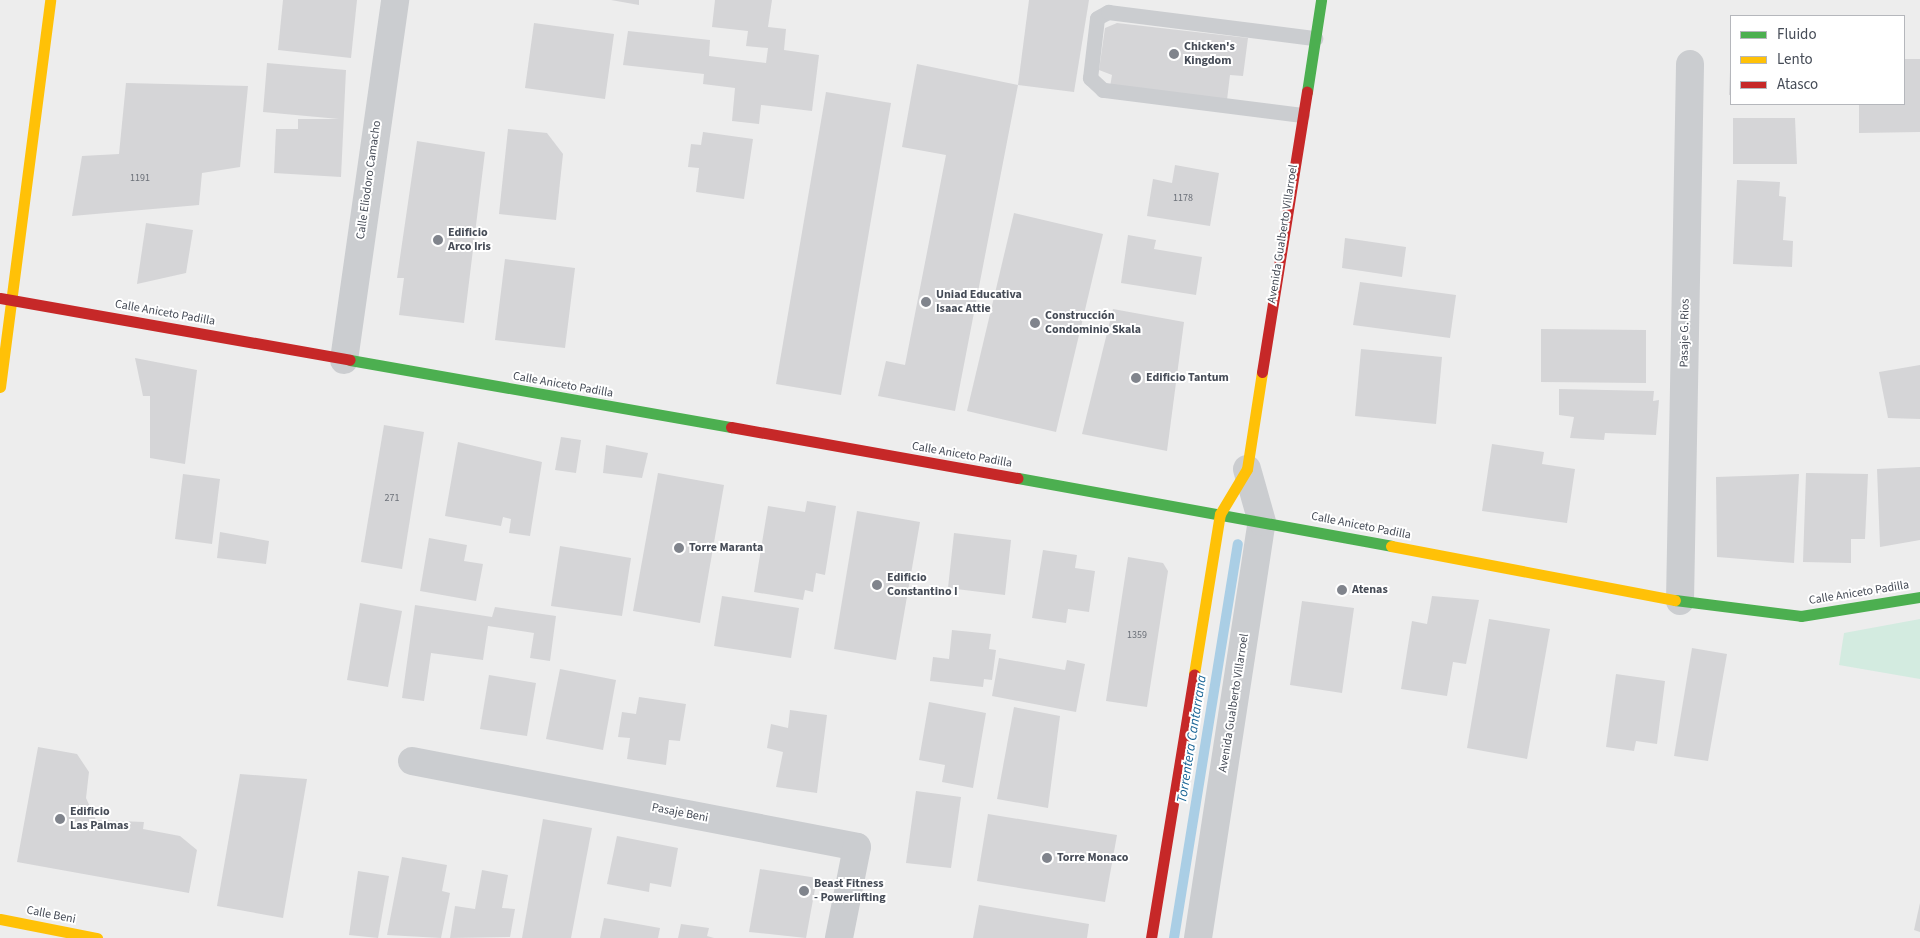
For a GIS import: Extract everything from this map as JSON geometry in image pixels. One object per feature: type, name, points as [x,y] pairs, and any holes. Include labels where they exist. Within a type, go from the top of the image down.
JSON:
[{"type":"main road","points":[[0,387],[13,300],[50,0]]},
{"type":"main road","name":"Avenida Gualberto Villarroel","points":[[1151,938],[1220,514],[1247,468],[1321,0]]},
{"type":"main road","name":"Calle Aniceto Padilla","points":[[0,298],[1220,514],[1680,601],[1801,616],[1920,597]]},
{"type":"main road","name":"Calle Beni","points":[[0,919],[97,938]]},
{"type":"street","name":"Calle Eliodoro Camacho","points":[[344,360],[395,0]]},
{"type":"street","name":"Pasaje G. Rios","points":[[1680,601],[1690,64]]},
{"type":"street","name":"Avenida Gualberto Villarroel","points":[[1198,938],[1262,522],[1247,468]]},
{"type":"street","name":"Pasaje Beni","points":[[412,761],[857,847],[839,938]]},
{"type":"lane","points":[[1302,116],[1103,90],[1090,78],[1097,18],[1108,12],[1315,38]]},
{"type":"green space","points":[[1920,619],[1920,679],[1839,665],[1844,633]]},
{"type":"building","points":[[283,0],[357,0],[351,58],[278,50]]},
{"type":"building","points":[[611,0],[639,0],[639,5]]},
{"type":"building","points":[[715,0],[772,0],[768,27],[786,29],[784,50],[819,55],[812,111],[761,105],[759,124],[732,121],[735,88],[703,84],[704,74],[623,65],[628,31],[710,40],[709,56],[766,63],[768,48],[746,46],[748,31],[712,27]]},
{"type":"building","points":[[1029,0],[1089,0],[1074,92],[1018,85]]},
{"type":"building","points":[[534,23],[614,34],[605,99],[525,88]]},
{"type":"building","name":"Chicken's Kingdom","points":[[1117,23],[1248,38],[1243,76],[1230,75],[1227,100],[1110,87],[1112,75],[1099,70],[1105,28]]},
{"type":"building","points":[[1905,59],[1920,59],[1920,132],[1859,133],[1859,105],[1905,105]]},
{"type":"building","points":[[267,63],[346,70],[341,177],[274,173],[276,129],[298,129],[298,119],[339,119],[263,112]]},
{"type":"building","name":"Uniad Educativa Isaac Attie","points":[[917,64],[1018,85],[955,411],[878,396],[886,361],[905,365],[946,155],[902,147]]},
{"type":"building","points":[[126,83],[248,86],[240,167],[202,173],[199,205],[72,216],[82,156],[119,154]]},
{"type":"building","points":[[826,92],[891,103],[841,395],[776,384]]},
{"type":"building","points":[[1733,118],[1795,118],[1797,164],[1733,164]]},
{"type":"building","points":[[508,129],[547,133],[563,154],[556,220],[499,214]]},
{"type":"building","points":[[703,132],[753,139],[744,199],[696,192],[699,168],[688,167],[691,144],[701,145]]},
{"type":"building","name":"Edificio Arco Iris","points":[[417,141],[485,152],[464,323],[399,315],[404,278],[397,278]]},
{"type":"building","points":[[1175,165],[1219,173],[1210,226],[1147,216],[1153,179],[1172,183]]},
{"type":"building","points":[[1737,180],[1780,182],[1779,196],[1786,197],[1783,240],[1793,241],[1792,267],[1733,264]]},
{"type":"building","name":"Construcción Condominio Skala","points":[[1014,213],[1103,234],[1056,432],[967,411]]},
{"type":"building","points":[[146,223],[193,230],[186,273],[137,284]]},
{"type":"building","points":[[1128,235],[1156,240],[1154,249],[1202,257],[1196,295],[1121,283]]},
{"type":"building","points":[[1345,238],[1406,247],[1402,277],[1342,268]]},
{"type":"building","points":[[505,259],[575,268],[565,348],[495,340]]},
{"type":"building","points":[[1360,282],[1456,295],[1450,338],[1353,325]]},
{"type":"building","name":"Edificio Tantum","points":[[1113,309],[1184,322],[1167,451],[1082,434]]},
{"type":"building","points":[[1541,329],[1646,330],[1646,383],[1541,382]]},
{"type":"building","points":[[1361,349],[1442,357],[1436,424],[1355,416]]},
{"type":"building","points":[[135,358],[197,370],[185,464],[150,458],[150,396],[143,396]]},
{"type":"building","points":[[1920,365],[1920,419],[1888,418],[1879,372]]},
{"type":"building","points":[[1559,389],[1654,391],[1653,401],[1659,400],[1656,435],[1605,433],[1604,440],[1570,438],[1574,417],[1559,415]]},
{"type":"building","points":[[384,425],[424,432],[402,569],[361,562]]},
{"type":"building","points":[[561,437],[581,440],[576,473],[555,470]]},
{"type":"building","points":[[458,442],[542,462],[530,536],[509,533],[511,519],[503,517],[501,526],[445,516]]},
{"type":"building","points":[[1492,444],[1544,452],[1542,464],[1575,469],[1567,523],[1482,511]]},
{"type":"building","points":[[606,445],[648,453],[642,478],[603,473]]},
{"type":"building","points":[[1920,467],[1920,540],[1880,547],[1877,469]]},
{"type":"building","name":"Torre Maranta","points":[[658,473],[724,485],[700,623],[633,611]]},
{"type":"building","points":[[1806,473],[1868,474],[1865,539],[1851,539],[1851,563],[1803,562]]},
{"type":"building","points":[[183,474],[220,479],[212,544],[175,539]]},
{"type":"building","points":[[1799,474],[1794,563],[1717,557],[1716,477]]},
{"type":"building","points":[[807,501],[836,506],[825,575],[816,573],[813,592],[805,590],[803,600],[754,592],[768,506],[805,512]]},
{"type":"building","name":"Edificio Constantino I","points":[[857,511],[920,522],[896,660],[834,649]]},
{"type":"building","points":[[220,532],[269,541],[266,564],[217,558]]},
{"type":"building","points":[[954,533],[1011,540],[1005,595],[948,588]]},
{"type":"building","points":[[429,538],[467,545],[464,561],[483,564],[476,601],[420,591]]},
{"type":"building","points":[[560,546],[631,558],[622,616],[551,606]]},
{"type":"building","points":[[1043,550],[1077,555],[1075,568],[1095,571],[1089,612],[1068,609],[1066,623],[1032,618]]},
{"type":"building","points":[[1128,557],[1163,563],[1168,571],[1147,707],[1106,701]]},
{"type":"building","points":[[722,596],[799,608],[791,658],[714,646]]},
{"type":"building","points":[[1432,596],[1479,600],[1466,664],[1453,662],[1447,696],[1401,689],[1412,621],[1427,624]]},
{"type":"building","points":[[1302,601],[1354,608],[1342,693],[1290,685]]},
{"type":"building","points":[[360,603],[402,611],[388,687],[347,680]]},
{"type":"building","points":[[415,605],[492,617],[495,607],[556,616],[550,661],[530,658],[534,633],[488,626],[483,660],[431,653],[424,701],[402,698]]},
{"type":"building","points":[[1489,619],[1550,629],[1527,759],[1467,748]]},
{"type":"building","points":[[952,630],[991,634],[989,649],[996,650],[992,680],[984,679],[983,687],[930,681],[933,657],[949,659]]},
{"type":"building","points":[[1692,648],[1727,654],[1708,761],[1674,756]]},
{"type":"building","points":[[999,658],[1065,670],[1067,660],[1085,664],[1076,712],[992,696]]},
{"type":"building","points":[[560,669],[616,680],[603,750],[546,739]]},
{"type":"building","points":[[1616,674],[1665,681],[1657,744],[1636,741],[1634,751],[1606,747]]},
{"type":"building","points":[[489,675],[536,683],[527,736],[480,729]]},
{"type":"building","points":[[639,697],[686,704],[680,741],[669,740],[666,765],[627,759],[630,738],[618,737],[622,712],[636,714]]},
{"type":"building","points":[[929,702],[986,713],[973,788],[942,782],[945,765],[919,760]]},
{"type":"building","points":[[1014,707],[1060,716],[1048,808],[997,799]]},
{"type":"building","points":[[790,710],[827,715],[817,793],[776,787],[783,752],[767,748],[771,724],[788,728]]},
{"type":"building","name":"Edificio Las Palmas","points":[[38,747],[77,754],[89,772],[86,798],[96,820],[144,822],[143,829],[180,836],[197,850],[189,893],[17,862]]},
{"type":"building","points":[[240,774],[307,779],[283,918],[217,906]]},
{"type":"building","points":[[916,791],[961,797],[951,868],[906,863]]},
{"type":"building","name":"Torre Monaco","points":[[988,814],[1117,835],[1105,902],[977,881]]},
{"type":"building","points":[[543,819],[592,828],[571,938],[522,938]]},
{"type":"building","points":[[617,836],[678,848],[671,887],[650,883],[649,892],[607,884]]},
{"type":"building","points":[[402,857],[447,865],[442,891],[450,893],[441,938],[387,935]]},
{"type":"building","points":[[760,869],[817,878],[806,938],[749,932]]},
{"type":"building","points":[[482,870],[508,875],[502,908],[515,909],[510,937],[450,938],[455,906],[475,909]]},
{"type":"building","points":[[358,871],[389,876],[378,938],[349,935]]},
{"type":"building","points":[[1920,903],[1920,932],[1914,930]]},
{"type":"building","points":[[979,905],[1089,924],[1087,938],[973,938]]},
{"type":"building","points":[[604,918],[660,928],[658,938],[600,938]]},
{"type":"building","points":[[681,924],[709,928],[707,936],[714,938],[678,938]]},
{"type":"waterway","name":"Torrentera Cantarrana","points":[[1174,938],[1238,544]]},
{"type":"traffic: fast","points":[[1307,92],[1321,0]]},
{"type":"traffic: fast","points":[[350,360],[731,427]]},
{"type":"traffic: fast","points":[[1018,478],[1391,546]]},
{"type":"traffic: fast","points":[[1675,600],[1801,616],[1920,597]]},
{"type":"traffic: slow","points":[[0,387],[50,0]]},
{"type":"traffic: slow","points":[[1194,674],[1220,514],[1247,469],[1262,372]]},
{"type":"traffic: slow","points":[[1391,546],[1675,600]]},
{"type":"traffic: slow","points":[[0,919],[97,938]]},
{"type":"traffic: jam","points":[[1262,372],[1307,92]]},
{"type":"traffic: jam","points":[[0,298],[350,360]]},
{"type":"traffic: jam","points":[[731,427],[1018,478]]},
{"type":"traffic: jam","points":[[1151,938],[1194,674]]},
{"type":"place","name":"Chicken's Kingdom","points":[[1174,54]]},
{"type":"place","name":"Edificio Arco Iris","points":[[438,240]]},
{"type":"place","name":"Uniad Educativa Isaac Attie","points":[[926,302]]},
{"type":"place","name":"Construcción Condominio Skala","points":[[1035,323]]},
{"type":"place","name":"Edificio Tantum","points":[[1136,378]]},
{"type":"place","name":"Torre Maranta","points":[[679,548]]},
{"type":"place","name":"Edificio Constantino I","points":[[877,585]]},
{"type":"place","name":"Atenas","points":[[1342,590]]},
{"type":"place","name":"Edificio Las Palmas","points":[[60,819]]},
{"type":"place","name":"Torre Monaco","points":[[1047,858]]},
{"type":"place","name":"Beast Fitness - Powerlifting","points":[[804,891]]}]
